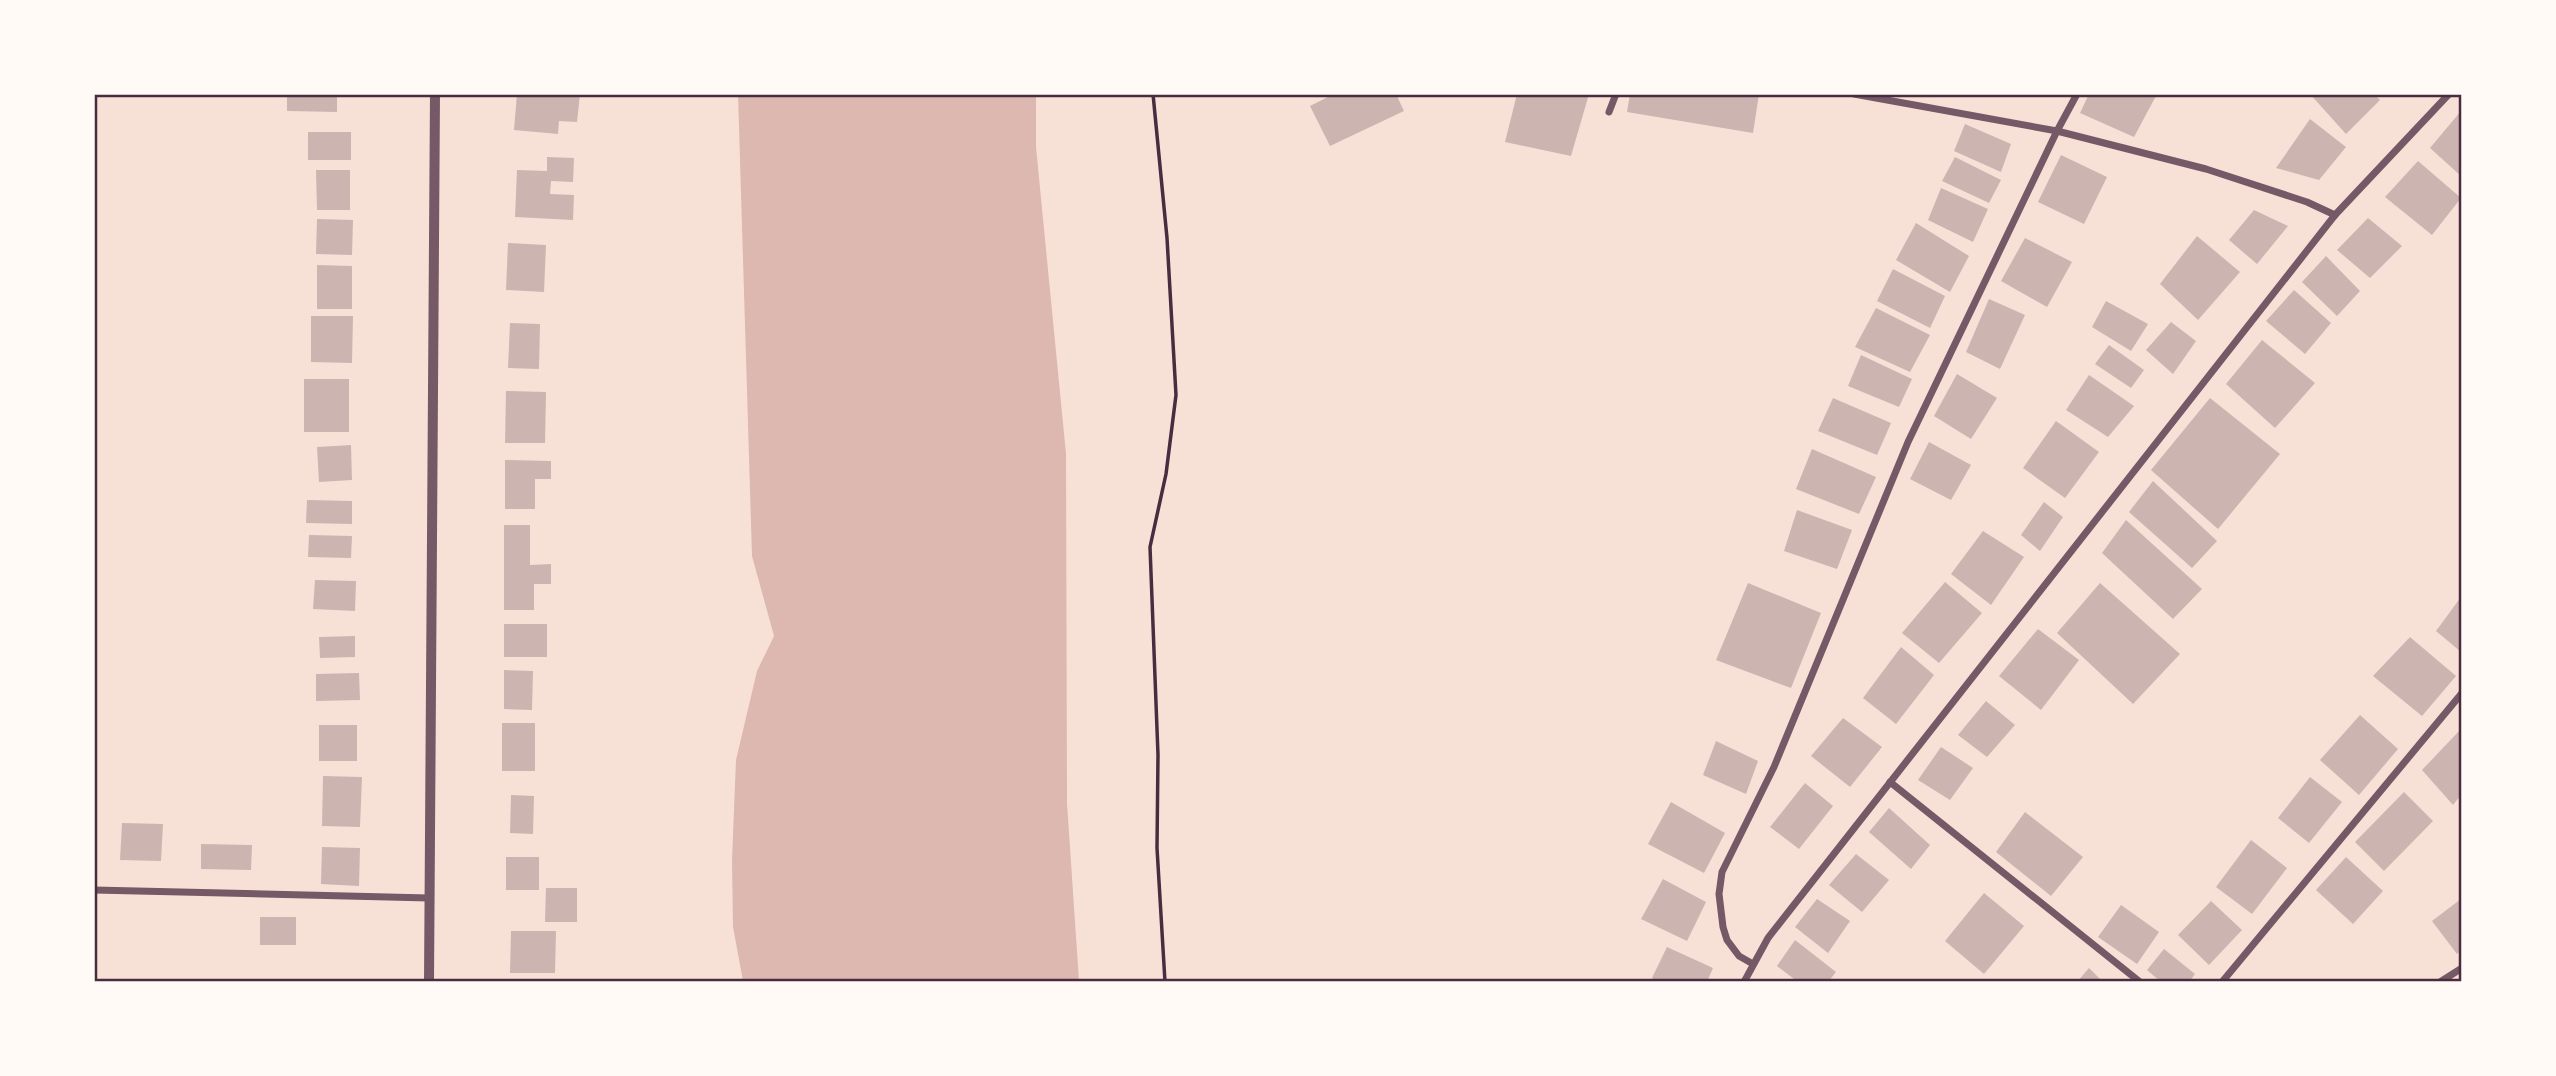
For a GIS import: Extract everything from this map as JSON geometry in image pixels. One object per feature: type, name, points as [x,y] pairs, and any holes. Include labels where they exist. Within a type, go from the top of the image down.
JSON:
[{"type":"street","points":[[429,982],[435,94]]},
{"type":"street","points":[[1609,112],[1616,94]]},
{"type":"street","points":[[1854,94],[2057,131],[2206,169],[2307,202],[2335,215]]},
{"type":"street","points":[[1754,964],[1739,956],[1727,940],[1718,894],[1722,872],[1774,767],[1908,442],[2077,94]]},
{"type":"street","points":[[1744,982],[1768,938],[2335,215],[2449,94]]},
{"type":"street","points":[[2222,982],[2462,693]]},
{"type":"street","points":[[1890,782],[2140,982]]},
{"type":"street","points":[[94,890],[429,898]]},
{"type":"street","points":[[2440,982],[2462,968]]},
{"type":"path","points":[[1153,94],[1167,238],[1176,395],[1166,474],[1150,547],[1158,755],[1157,848],[1165,982]]},
{"type":"shaded area","points":[[738,94],[1036,95],[1036,147],[1066,454],[1067,803],[1079,981],[743,981],[733,927],[732,860],[736,760],[757,671],[774,636],[752,556]]},
{"type":"building","points":[[287,94],[337,94],[337,112],[287,111]]},
{"type":"building","points":[[517,94],[580,94],[577,122],[559,121],[558,134],[514,130]]},
{"type":"building","points":[[1334,94],[1396,94],[1404,111],[1330,146],[1310,106]]},
{"type":"building","points":[[1517,94],[1589,94],[1571,156],[1505,142]]},
{"type":"building","points":[[1630,94],[1759,94],[1753,133],[1627,112]]},
{"type":"building","points":[[2089,94],[2157,94],[2134,137],[2080,113]]},
{"type":"building","points":[[2310,94],[2374,94],[2380,100],[2346,134]]},
{"type":"building","points":[[2461,111],[2461,176],[2430,148]]},
{"type":"building","points":[[2310,119],[2346,147],[2319,180],[2276,168]]},
{"type":"building","points":[[1965,124],[2011,144],[2001,172],[1954,151]]},
{"type":"building","points":[[308,132],[351,132],[351,160],[308,160]]},
{"type":"building","points":[[2061,155],[2107,177],[2084,224],[2038,202]]},
{"type":"building","points":[[547,157],[574,158],[573,182],[551,181],[550,194],[574,195],[573,220],[515,217],[517,170],[547,171]]},
{"type":"building","points":[[1955,157],[2001,180],[1989,203],[1942,181]]},
{"type":"building","points":[[2418,161],[2461,198],[2432,235],[2385,197]]},
{"type":"building","points":[[316,170],[350,170],[350,210],[317,210]]},
{"type":"building","points":[[1941,188],[1988,209],[1973,242],[1928,220]]},
{"type":"building","points":[[2254,210],[2288,226],[2257,264],[2229,240]]},
{"type":"building","points":[[2368,218],[2402,246],[2370,278],[2337,250]]},
{"type":"building","points":[[317,219],[353,220],[352,255],[316,254]]},
{"type":"building","points":[[1916,223],[1969,256],[1950,292],[1896,260]]},
{"type":"building","points":[[2197,236],[2240,272],[2198,320],[2160,284]]},
{"type":"building","points":[[2025,238],[2072,262],[2047,307],[2001,281]]},
{"type":"building","points":[[508,243],[546,245],[544,292],[506,290]]},
{"type":"building","points":[[2326,256],[2360,291],[2337,316],[2302,282]]},
{"type":"building","points":[[317,265],[352,266],[352,309],[317,309]]},
{"type":"building","points":[[1893,269],[1945,296],[1930,328],[1877,301]]},
{"type":"building","points":[[2294,290],[2331,323],[2305,354],[2266,321]]},
{"type":"building","points":[[1989,299],[2025,315],[2000,369],[1966,352]]},
{"type":"building","points":[[2106,301],[2148,324],[2131,351],[2092,327]]},
{"type":"building","points":[[1876,308],[1930,335],[1910,372],[1855,347]]},
{"type":"building","points":[[311,316],[353,316],[352,363],[311,362]]},
{"type":"building","points":[[2171,322],[2196,341],[2173,374],[2146,350]]},
{"type":"building","points":[[510,323],[540,324],[539,369],[508,368]]},
{"type":"building","points":[[2262,340],[2315,383],[2275,428],[2226,384]]},
{"type":"building","points":[[2109,345],[2144,370],[2131,388],[2095,364]]},
{"type":"building","points":[[1861,355],[1912,379],[1899,407],[1848,386]]},
{"type":"building","points":[[1957,374],[1997,398],[1971,439],[1934,416]]},
{"type":"building","points":[[2089,375],[2134,406],[2108,437],[2066,410]]},
{"type":"building","points":[[304,379],[349,379],[349,432],[304,432]]},
{"type":"building","points":[[506,391],[546,392],[545,443],[505,443]]},
{"type":"building","points":[[1833,398],[1891,423],[1877,455],[1818,431]]},
{"type":"building","points":[[2210,398],[2280,454],[2218,529],[2151,470]]},
{"type":"building","points":[[2056,421],[2099,452],[2065,498],[2023,468]]},
{"type":"building","points":[[1929,442],[1971,465],[1951,500],[1910,479]]},
{"type":"building","points":[[351,445],[352,480],[319,482],[317,447]]},
{"type":"building","points":[[1812,449],[1876,477],[1859,514],[1796,489]]},
{"type":"building","points":[[505,460],[551,461],[551,479],[535,479],[535,509],[505,509]]},
{"type":"building","points":[[2153,481],[2217,541],[2192,568],[2129,512]]},
{"type":"building","points":[[307,500],[352,501],[352,524],[306,523]]},
{"type":"building","points":[[2044,502],[2063,517],[2040,551],[2021,535]]},
{"type":"building","points":[[1797,510],[1852,530],[1837,569],[1784,551]]},
{"type":"building","points":[[2126,520],[2202,589],[2173,619],[2102,553]]},
{"type":"building","points":[[504,525],[530,525],[530,565],[551,564],[551,584],[534,584],[534,610],[504,610]]},
{"type":"building","points":[[1983,531],[2024,557],[1991,605],[1951,574]]},
{"type":"building","points":[[309,535],[352,536],[351,558],[308,557]]},
{"type":"building","points":[[315,580],[356,581],[355,611],[313,609]]},
{"type":"building","points":[[1945,582],[1982,613],[1939,663],[1902,633]]},
{"type":"building","points":[[1748,583],[1821,613],[1791,688],[1716,660]]},
{"type":"building","points":[[2100,583],[2180,654],[2133,704],[2057,633]]},
{"type":"building","points":[[2461,597],[2461,652],[2436,631]]},
{"type":"building","points":[[504,624],[547,624],[547,657],[504,657]]},
{"type":"building","points":[[2038,629],[2079,660],[2041,710],[1999,676]]},
{"type":"building","points":[[355,636],[355,657],[320,658],[319,637]]},
{"type":"building","points":[[2410,637],[2456,676],[2422,716],[2373,676]]},
{"type":"building","points":[[1901,647],[1934,675],[1896,724],[1863,698]]},
{"type":"building","points":[[504,670],[533,671],[532,710],[504,709]]},
{"type":"building","points":[[359,673],[360,700],[316,701],[316,674]]},
{"type":"building","points":[[1986,701],[2015,725],[1987,757],[1958,735]]},
{"type":"building","points":[[2360,715],[2398,749],[2359,795],[2320,760]]},
{"type":"building","points":[[1843,718],[1882,747],[1850,787],[1811,756]]},
{"type":"building","points":[[502,723],[535,723],[535,771],[502,771]]},
{"type":"building","points":[[319,725],[357,725],[357,761],[319,761]]},
{"type":"building","points":[[2461,729],[2461,795],[2453,805],[2422,770]]},
{"type":"building","points":[[1716,741],[1758,761],[1746,794],[1703,775]]},
{"type":"building","points":[[1941,747],[1973,768],[1950,800],[1918,780]]},
{"type":"building","points":[[323,776],[362,777],[360,827],[322,826]]},
{"type":"building","points":[[2310,777],[2342,802],[2309,843],[2278,818]]},
{"type":"building","points":[[1805,783],[1833,806],[1799,849],[1770,827]]},
{"type":"building","points":[[2404,792],[2433,821],[2384,871],[2355,842]]},
{"type":"building","points":[[511,795],[534,796],[533,834],[510,833]]},
{"type":"building","points":[[1671,802],[1725,833],[1704,873],[1648,844]]},
{"type":"building","points":[[1889,808],[1930,845],[1911,869],[1869,832]]},
{"type":"building","points":[[2025,812],[2083,857],[2051,896],[1996,852]]},
{"type":"building","points":[[122,823],[163,824],[161,861],[120,860]]},
{"type":"building","points":[[2251,840],[2287,868],[2252,914],[2216,887]]},
{"type":"building","points":[[201,844],[252,845],[251,870],[201,869]]},
{"type":"building","points":[[322,847],[360,848],[359,886],[321,884]]},
{"type":"building","points":[[1856,854],[1889,880],[1862,912],[1829,885]]},
{"type":"building","points":[[506,857],[539,857],[539,890],[506,890]]},
{"type":"building","points":[[2346,857],[2383,891],[2353,924],[2316,890]]},
{"type":"building","points":[[1663,879],[1706,902],[1687,941],[1641,919]]},
{"type":"building","points":[[546,888],[577,888],[577,922],[545,922]]},
{"type":"building","points":[[1984,893],[2024,926],[1984,974],[1945,941]]},
{"type":"building","points":[[1817,899],[1850,921],[1828,953],[1795,927]]},
{"type":"building","points":[[2461,899],[2461,950],[2457,954],[2432,921]]},
{"type":"building","points":[[2211,901],[2242,930],[2209,965],[2178,935]]},
{"type":"building","points":[[2121,905],[2159,932],[2137,964],[2098,937]]},
{"type":"building","points":[[260,917],[296,917],[296,945],[260,945]]},
{"type":"building","points":[[511,931],[556,931],[555,973],[510,973]]},
{"type":"building","points":[[1795,940],[1836,972],[1828,982],[1798,982],[1777,966]]},
{"type":"building","points":[[1667,947],[1713,968],[1707,982],[1658,982],[1652,978]]},
{"type":"building","points":[[2164,949],[2195,974],[2189,982],[2161,982],[2147,970]]},
{"type":"building","points":[[2089,968],[2103,982],[2077,982]]}]
